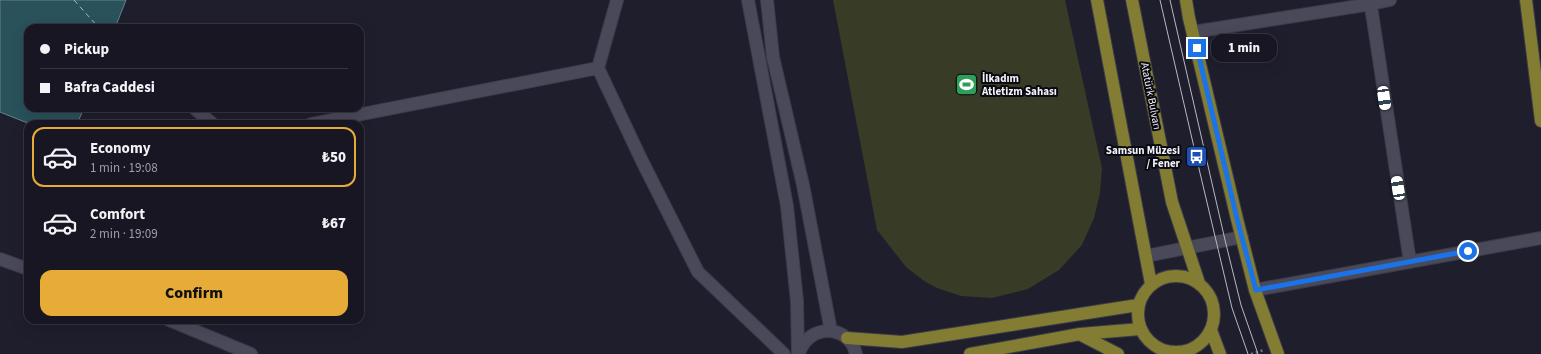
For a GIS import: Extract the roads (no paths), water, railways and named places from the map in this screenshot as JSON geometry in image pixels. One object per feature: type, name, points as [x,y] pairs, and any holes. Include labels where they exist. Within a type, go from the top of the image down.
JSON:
[{"type":"main road","points":[[1098,0],[1151,284]]},
{"type":"main road","name":"Atatürk Bulvarı","points":[[1132,0],[1172,202],[1199,283],[1208,292],[1213,304],[1214,318],[1211,330],[1220,354]]},
{"type":"main road","points":[[1186,0],[1242,237],[1256,290],[1278,354]]},
{"type":"main road","points":[[1526,0],[1541,121]]},
{"type":"main road","points":[[1199,283],[1188,277],[1175,275],[1163,277],[1151,284],[1143,293],[1138,305],[1137,317],[1140,329],[1146,340],[1157,351],[1168,352],[1181,352],[1193,348],[1203,341],[1211,330]]},
{"type":"main road","points":[[847,338],[902,342],[1138,305]]},
{"type":"main road","points":[[970,354],[1080,334],[1140,329]]},
{"type":"main road","points":[[1080,334],[1118,354]]},
{"type":"street","points":[[617,0],[598,68],[642,161],[698,272],[784,354]]},
{"type":"street","points":[[748,0],[787,206],[796,301],[799,354]]},
{"type":"street","points":[[767,0],[773,57],[803,185],[831,331]]},
{"type":"street","points":[[1193,32],[1370,2],[1390,0]]},
{"type":"street","points":[[1370,2],[1410,262]]},
{"type":"street","points":[[332,120],[598,68]]},
{"type":"street","points":[[199,112],[208,120]]},
{"type":"street","points":[[1146,256],[1242,237]]},
{"type":"street","points":[[1256,290],[1541,238]]},
{"type":"street","points":[[0,259],[24,268]]},
{"type":"street","points":[[179,324],[251,354]]},
{"type":"street","points":[[799,354],[801,347],[806,340],[813,334],[822,331],[840,333],[853,344],[856,354]]},
{"type":"tram line","points":[[1160,0],[1232,308],[1248,354]]},
{"type":"tram line","points":[[1170,0],[1241,305],[1258,354]]},
{"type":"place","name":"İlkadım Atletizm Sahası","points":[[966,84]]},
{"type":"place","name":"Samsun Müzesi / Fener","points":[[1196,156]]}]
